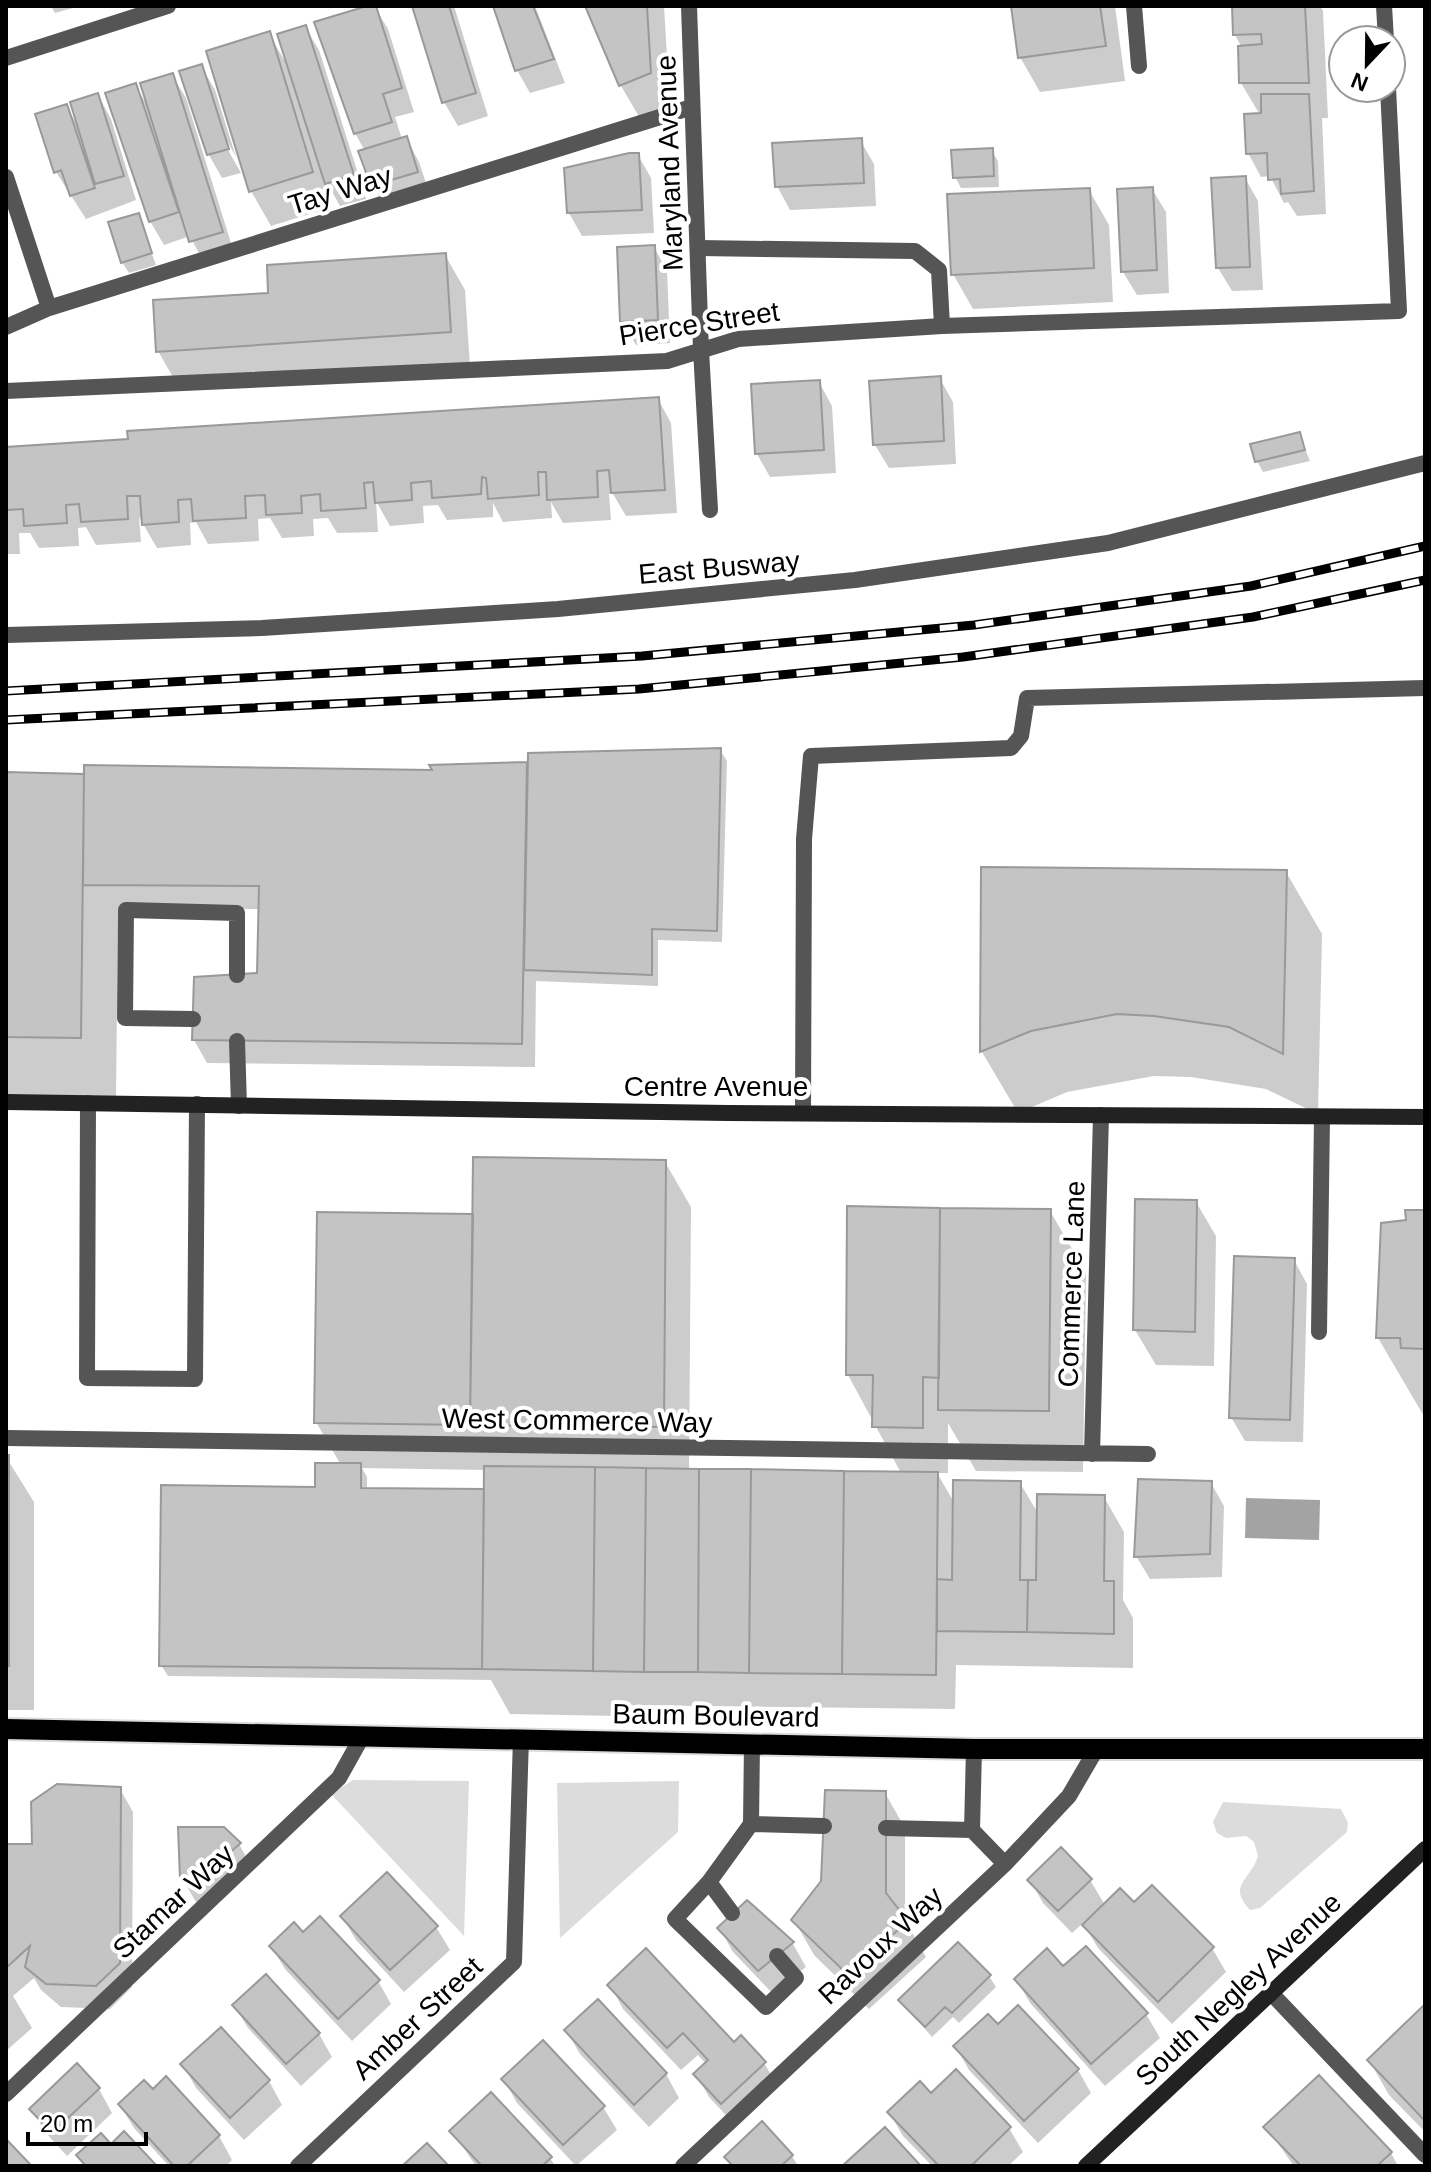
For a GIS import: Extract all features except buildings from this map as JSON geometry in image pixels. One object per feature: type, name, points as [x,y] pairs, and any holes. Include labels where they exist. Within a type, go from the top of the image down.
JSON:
[{"type":"main road","name":"Centre Avenue","points":[[6,1102],[1425,1117]]},
{"type":"main road","name":"Baum Boulevard","points":[[8,1732],[363,1735],[974,1749],[1425,1749]]},
{"type":"main road","name":"South Negley Avenue","points":[[1086,2166],[1425,1849]]},
{"type":"street","points":[[6,58],[168,6]]},
{"type":"street","name":"Maryland Avenue","points":[[689,6],[710,510]]},
{"type":"street","points":[[1134,6],[1139,66]]},
{"type":"street","name":"Pierce Street","points":[[6,391],[667,361],[738,339],[942,326],[1399,311],[1389,104]]},
{"type":"street","name":"Tay Way","points":[[6,327],[49,308],[692,107]]},
{"type":"street","points":[[6,177],[49,308]]},
{"type":"street","points":[[699,248],[915,251],[939,270],[942,326]]},
{"type":"street","name":"East Busway","points":[[6,635],[277,627],[558,609],[855,580],[1108,543],[1425,463]]},
{"type":"street","points":[[803,1112],[804,839],[811,756],[1011,748],[1021,736],[1027,698],[1425,688]]},
{"type":"street","points":[[193,1019],[125,1018],[126,910],[237,913],[237,975]]},
{"type":"street","points":[[237,1041],[239,1106]]},
{"type":"street","points":[[88,1103],[87,1378],[195,1379],[197,1104]]},
{"type":"street","name":"Commerce Lane","points":[[1092,1454],[1101,1115]]},
{"type":"street","points":[[1319,1332],[1322,1118]]},
{"type":"street","name":"West Commerce Way","points":[[6,1438],[1148,1454]]},
{"type":"street","name":"Stamar Way","points":[[6,2094],[339,1778],[363,1735]]},
{"type":"street","name":"Amber Street","points":[[298,2166],[514,1962],[521,1738]]},
{"type":"street","points":[[752,1743],[751,1824],[709,1882],[675,1919],[766,2007],[796,1978],[777,1956]]},
{"type":"street","name":"Ravoux Way","points":[[683,2166],[1005,1864],[1069,1796],[1097,1748]]},
{"type":"street","points":[[972,1830],[974,1749]]},
{"type":"street","points":[[751,1824],[824,1826]]},
{"type":"street","points":[[886,1828],[972,1830],[1005,1864]]},
{"type":"street","points":[[709,1882],[732,1913]]},
{"type":"street","points":[[1271,1993],[1425,2155]]},
{"type":"shaded area","points":[[1246,1498],[1320,1500],[1319,1540],[1245,1538]]},
{"type":"shaded area","points":[[353,1780],[469,1781],[464,1936],[331,1794]]},
{"type":"shaded area","points":[[679,1781],[678,1832],[560,1938],[557,1783]]},
{"type":"shaded area","points":[[1223,1802],[1341,1809],[1348,1823],[1347,1832],[1260,1908],[1250,1910],[1243,1902],[1240,1889],[1258,1856],[1254,1842],[1246,1836],[1226,1838],[1217,1833],[1213,1822]]},
{"type":"railway","points":[[6,691],[642,656],[974,625],[1251,586],[1425,546]]},
{"type":"railway","points":[[6,720],[639,689],[963,657],[1253,617],[1425,580]]}]
